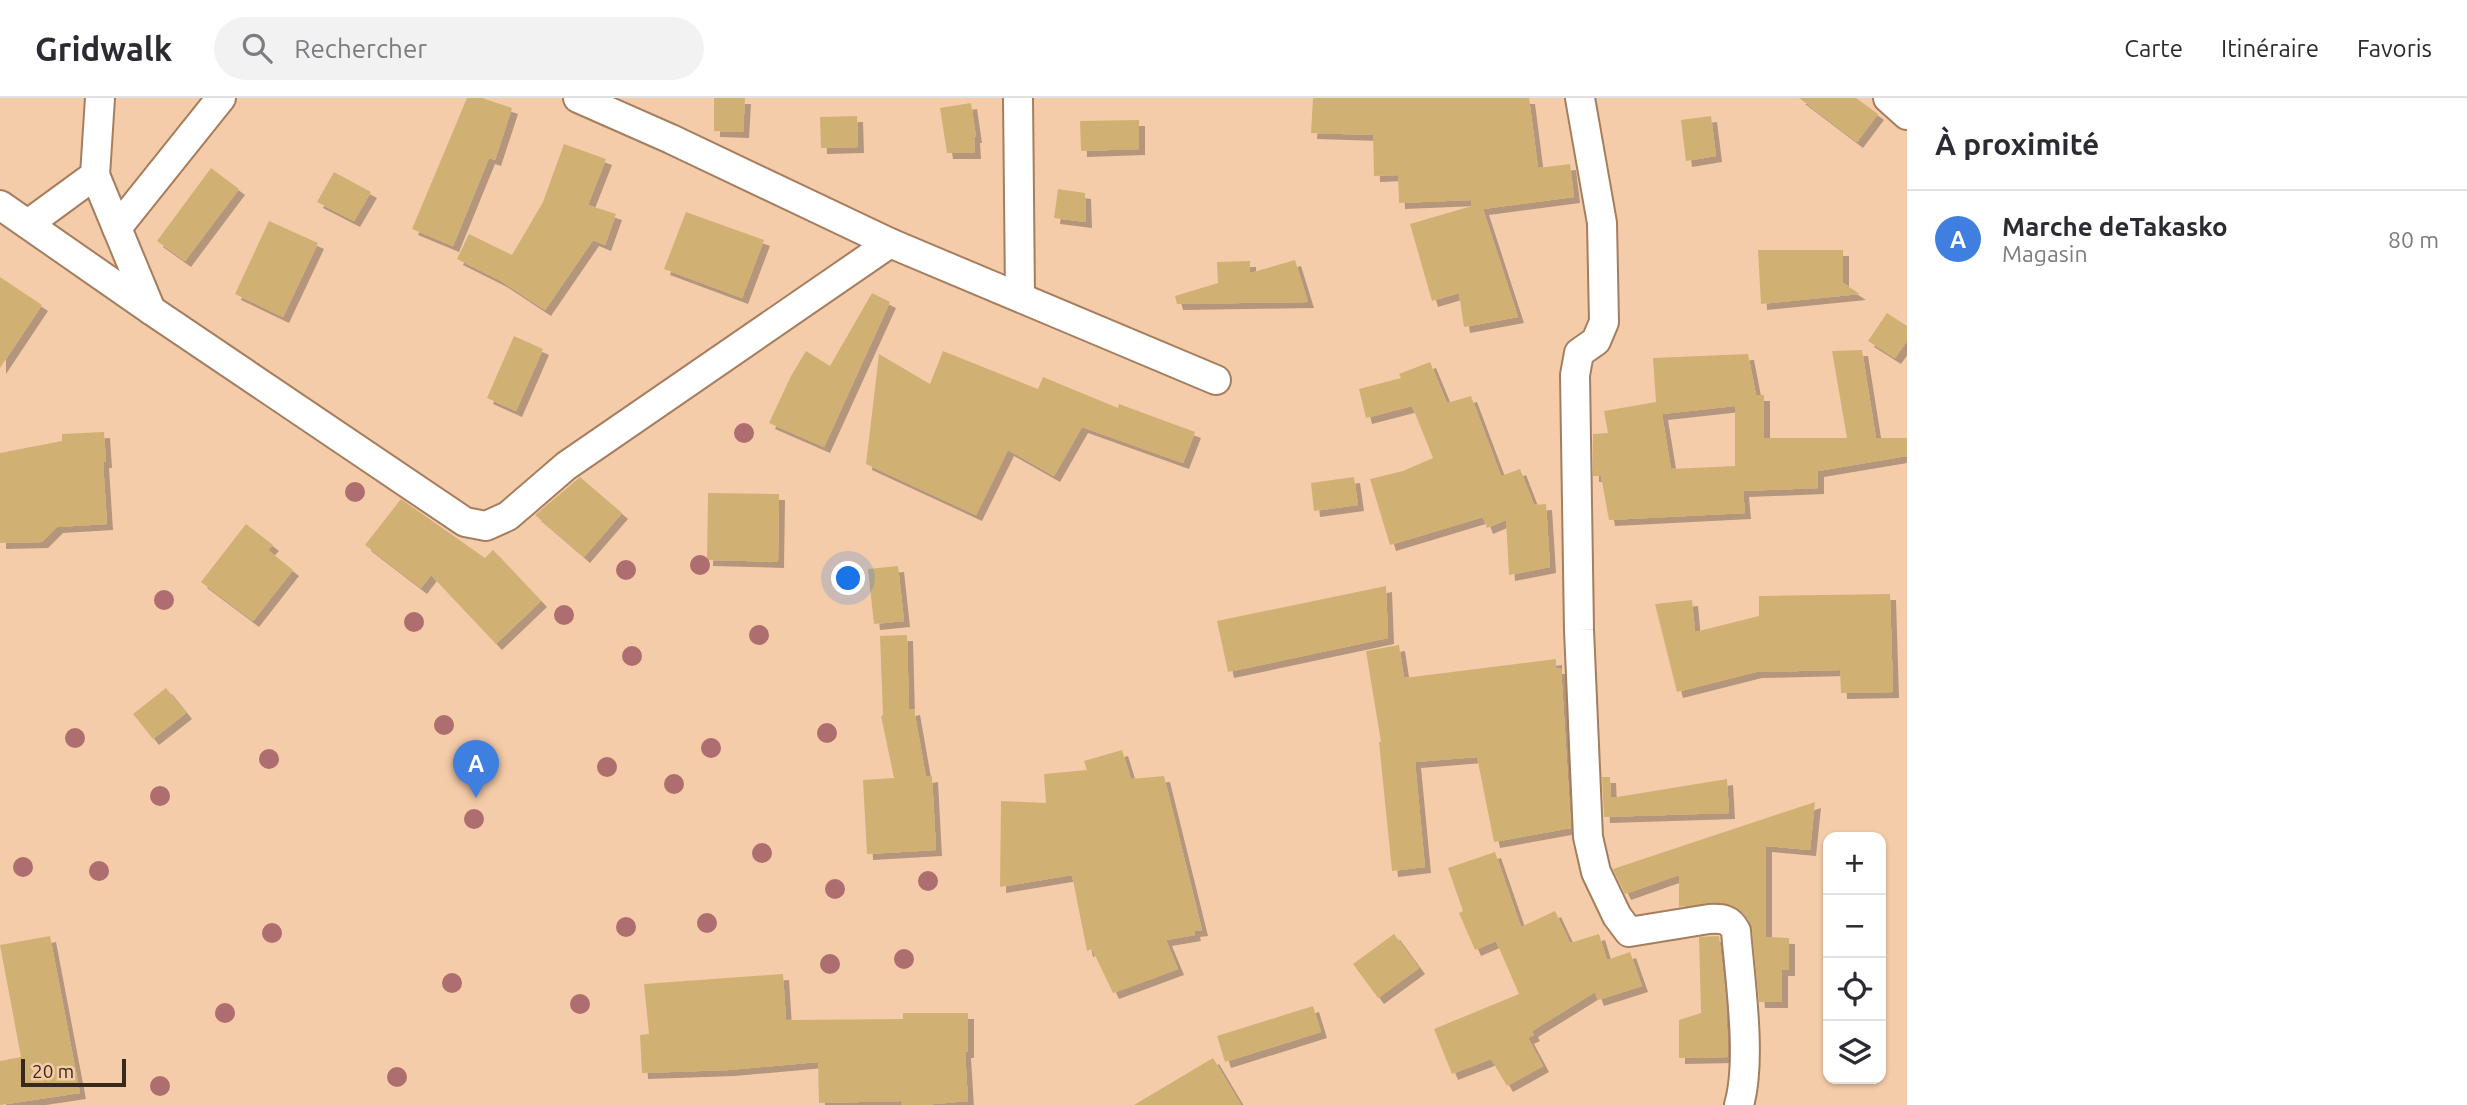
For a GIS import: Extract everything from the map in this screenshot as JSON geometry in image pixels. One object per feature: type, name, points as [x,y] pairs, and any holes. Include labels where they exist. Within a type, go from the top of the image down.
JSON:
[{"type":"street","points":[[100,98],[95,175],[151,310]]},
{"type":"street","points":[[117,229],[221,98]]},
{"type":"street","points":[[578,98],[890,243],[1216,380]]},
{"type":"street","points":[[1018,98],[1020,296]]},
{"type":"street","points":[[1580,98],[1602,223],[1604,301],[1604,322],[1596,341],[1579,353],[1575,375],[1579,630],[1588,837],[1596,872],[1617,916],[1629,932],[1723,918],[1733,924],[1737,931],[1745,1059],[1739,1105]]},
{"type":"street","points":[[1888,98],[1907,115]]},
{"type":"street","points":[[27,224],[95,175]]},
{"type":"street","points":[[0,205],[465,522],[486,526],[508,516],[566,466],[890,243]]},
{"type":"building","points":[[467,98],[482,98],[512,108],[495,160],[489,158],[453,246],[412,229]]},
{"type":"building","points":[[714,98],[745,98],[743,132],[714,131]]},
{"type":"building","points":[[1313,98],[1529,98],[1538,168],[1570,164],[1574,197],[1483,209],[1518,317],[1464,327],[1459,293],[1432,301],[1410,224],[1472,206],[1471,200],[1399,203],[1398,175],[1374,176],[1373,135],[1311,133]]},
{"type":"building","points":[[1799,98],[1856,98],[1878,114],[1857,142]]},
{"type":"building","points":[[971,103],[976,137],[975,153],[947,153],[940,108]]},
{"type":"building","points":[[857,116],[858,147],[821,148],[820,117]]},
{"type":"building","points":[[1711,116],[1716,156],[1686,161],[1681,120]]},
{"type":"building","points":[[1139,120],[1139,149],[1081,151],[1080,121]]},
{"type":"building","points":[[564,144],[606,159],[588,205],[616,214],[605,245],[593,240],[545,310],[501,281],[457,259],[469,234],[512,255],[543,202]]},
{"type":"building","points":[[211,168],[239,189],[185,261],[157,241]]},
{"type":"building","points":[[334,172],[371,192],[354,221],[317,202]]},
{"type":"building","points":[[1058,189],[1085,193],[1086,222],[1054,218]]},
{"type":"building","points":[[686,212],[764,240],[742,298],[664,269]]},
{"type":"building","points":[[269,221],[318,243],[283,317],[235,294]]},
{"type":"building","points":[[1758,250],[1843,250],[1843,283],[1860,294],[1761,304]]},
{"type":"building","points":[[1295,260],[1308,302],[1177,304],[1175,296],[1218,283],[1217,262],[1250,261],[1250,273]]},
{"type":"building","points":[[0,277],[42,305],[0,368]]},
{"type":"building","points":[[872,293],[890,302],[824,447],[769,423],[806,351],[830,366]]},
{"type":"building","points":[[1887,313],[1907,326],[1907,341],[1895,358],[1868,341]]},
{"type":"building","points":[[514,336],[543,349],[516,411],[487,398]]},
{"type":"building","points":[[1862,350],[1876,438],[1907,438],[1907,456],[1818,471],[1818,488],[1743,491],[1745,513],[1609,520],[1601,476],[1593,476],[1593,434],[1608,433],[1604,411],[1656,402],[1653,358],[1748,354],[1756,395],[1764,395],[1764,438],[1847,438],[1832,351]],"holes":[[[1735,406],[1735,466],[1671,469],[1662,414]]]},
{"type":"building","points":[[943,351],[1038,389],[1043,377],[1118,408],[1119,404],[1195,432],[1183,463],[1082,427],[1054,476],[1008,450],[976,515],[866,464],[879,354],[930,384]]},
{"type":"building","points":[[1430,362],[1447,403],[1471,396],[1501,476],[1520,469],[1534,505],[1546,504],[1550,567],[1509,575],[1506,520],[1487,528],[1483,517],[1390,545],[1370,479],[1403,471],[1433,458],[1412,406],[1366,418],[1359,389],[1401,378],[1399,374]]},
{"type":"building","points":[[104,432],[107,524],[57,527],[42,542],[0,543],[0,453],[62,441],[62,434]]},
{"type":"building","points":[[580,477],[622,513],[584,557],[535,515]]},
{"type":"building","points":[[1354,477],[1358,505],[1314,511],[1311,483]]},
{"type":"building","points":[[708,493],[779,494],[778,562],[707,560]]},
{"type":"building","points":[[401,499],[485,558],[493,550],[541,601],[496,644],[431,575],[421,588],[365,545]]},
{"type":"building","points":[[246,524],[273,545],[268,550],[293,570],[253,621],[201,582]]},
{"type":"building","points":[[898,566],[904,621],[874,624],[868,569]]},
{"type":"building","points":[[1386,586],[1388,638],[1228,672],[1217,621]]},
{"type":"building","points":[[1890,594],[1893,692],[1841,693],[1840,670],[1756,672],[1677,692],[1655,604],[1692,600],[1695,632],[1759,616],[1759,596]]},
{"type":"building","points":[[907,635],[909,710],[914,709],[926,777],[932,776],[936,850],[867,854],[863,780],[894,778],[881,716],[880,636]]},
{"type":"building","points":[[1399,645],[1404,678],[1556,659],[1556,668],[1561,668],[1571,828],[1494,842],[1477,757],[1415,762],[1425,867],[1392,871],[1381,742],[1366,651]]},
{"type":"building","points":[[166,688],[186,713],[153,739],[133,714]]},
{"type":"building","points":[[1122,750],[1131,779],[1164,776],[1202,930],[1194,931],[1195,935],[1166,940],[1178,969],[1113,993],[1092,949],[1087,951],[1072,875],[1000,887],[1001,801],[1046,803],[1044,774],[1087,770],[1084,761]]},
{"type":"building","points":[[1602,777],[1610,777],[1611,798],[1727,779],[1729,813],[1604,817]]},
{"type":"building","points":[[1815,802],[1810,850],[1766,846],[1766,937],[1789,938],[1789,970],[1782,970],[1782,1002],[1759,1002],[1752,929],[1739,909],[1718,902],[1679,907],[1679,875],[1625,894],[1613,869]]},
{"type":"building","points":[[1495,852],[1521,927],[1555,911],[1570,943],[1599,934],[1607,960],[1630,952],[1642,986],[1598,1000],[1595,992],[1532,1031],[1534,1035],[1528,1038],[1543,1066],[1507,1086],[1491,1059],[1452,1074],[1434,1029],[1519,994],[1496,941],[1475,950],[1459,913],[1463,911],[1448,868]]},
{"type":"building","points":[[1394,934],[1419,968],[1378,998],[1353,964]]},
{"type":"building","points":[[50,936],[80,1093],[0,1105],[0,1061],[21,1057],[0,945]]},
{"type":"building","points":[[1719,936],[1726,997],[1728,1057],[1679,1058],[1679,1020],[1701,1013],[1699,937]]},
{"type":"building","points":[[783,974],[786,1020],[903,1019],[903,1013],[968,1013],[968,1052],[965,1052],[968,1101],[923,1105],[901,1105],[901,1101],[819,1103],[818,1062],[729,1070],[642,1073],[640,1035],[649,1034],[644,984]]},
{"type":"building","points":[[1313,1006],[1321,1032],[1225,1062],[1217,1036]]},
{"type":"building","points":[[1213,1058],[1241,1105],[1134,1105]]},
{"type":"place","name":"Marche deTakasko","points":[[476,798]]}]
